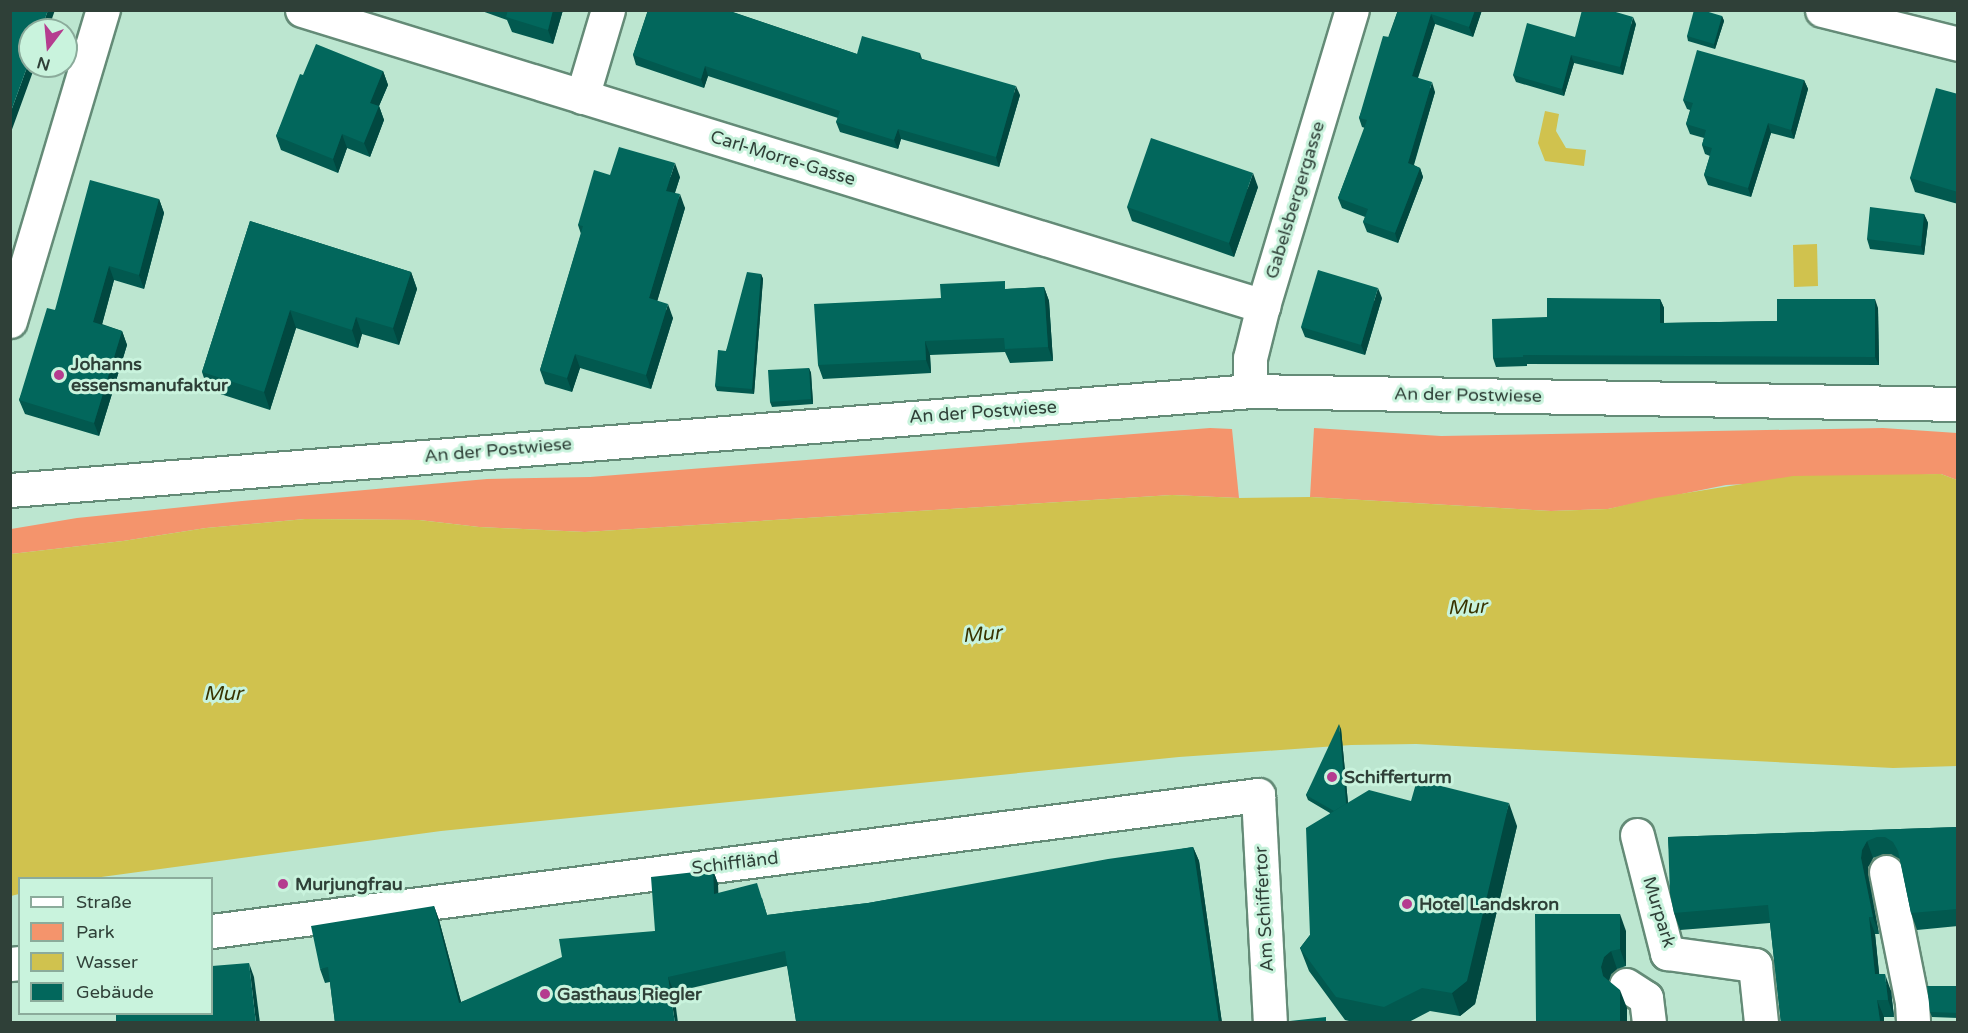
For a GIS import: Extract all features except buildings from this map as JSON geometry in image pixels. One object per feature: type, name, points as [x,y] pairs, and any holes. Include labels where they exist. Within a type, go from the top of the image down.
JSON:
[{"type":"street","points":[[10,321],[23,235],[103,10]]},
{"type":"street","name":"Carl-Morre-Gasse","points":[[302,10],[1263,306]]},
{"type":"street","points":[[582,97],[608,10]]},
{"type":"street","name":"Gabelsbergergasse","points":[[1250,391],[1250,358],[1263,306],[1352,10]]},
{"type":"street","points":[[1822,10],[1958,44]]},
{"type":"street","name":"An der Postwiese","points":[[10,490],[1250,391],[1958,404]]},
{"type":"street","name":"Schiffländ","points":[[213,931],[1258,795]]},
{"type":"street","name":"Am Schiffertor","points":[[1258,795],[1270,1023]]},
{"type":"street","name":"Murpark","points":[[1637,835],[1667,953],[1755,965],[1761,1023]]},
{"type":"street","points":[[1886,872],[1912,1002],[1913,1023]]},
{"type":"street","points":[[1626,985],[1646,998],[1649,1023]]},
{"type":"green space","points":[[1210,428],[1232,429],[1239,498],[1172,495],[585,532],[479,527],[419,520],[305,519],[206,528],[123,541],[11,554],[11,529],[77,518],[487,479],[590,477]]},
{"type":"green space","points":[[1314,428],[1441,436],[1883,428],[1957,433],[1957,480],[1941,474],[1726,485],[1608,509],[1551,511],[1310,497]]},
{"type":"water","points":[[1545,111],[1559,114],[1556,131],[1566,148],[1586,150],[1584,166],[1545,161],[1538,143]]},
{"type":"water","points":[[1817,244],[1818,286],[1794,287],[1793,245]]},
{"type":"water","name":"Mur","points":[[1941,474],[1957,480],[1957,766],[1893,768],[1416,744],[1351,745],[1179,757],[441,831],[101,877],[18,877],[18,894],[11,896],[11,554],[123,541],[206,528],[305,519],[419,520],[479,527],[585,532],[1172,495],[1239,498],[1310,497],[1551,511],[1608,509],[1655,498],[1793,476]]},
{"type":"place","name":"Johanns essensmanufaktur","points":[[59,375]]},
{"type":"place","name":"Schifferturm","points":[[1332,777]]},
{"type":"place","name":"Murjungfrau","points":[[283,884]]},
{"type":"place","name":"Hotel Landskron","points":[[1407,904]]},
{"type":"place","name":"Gasthaus Riegler","points":[[545,994]]}]
